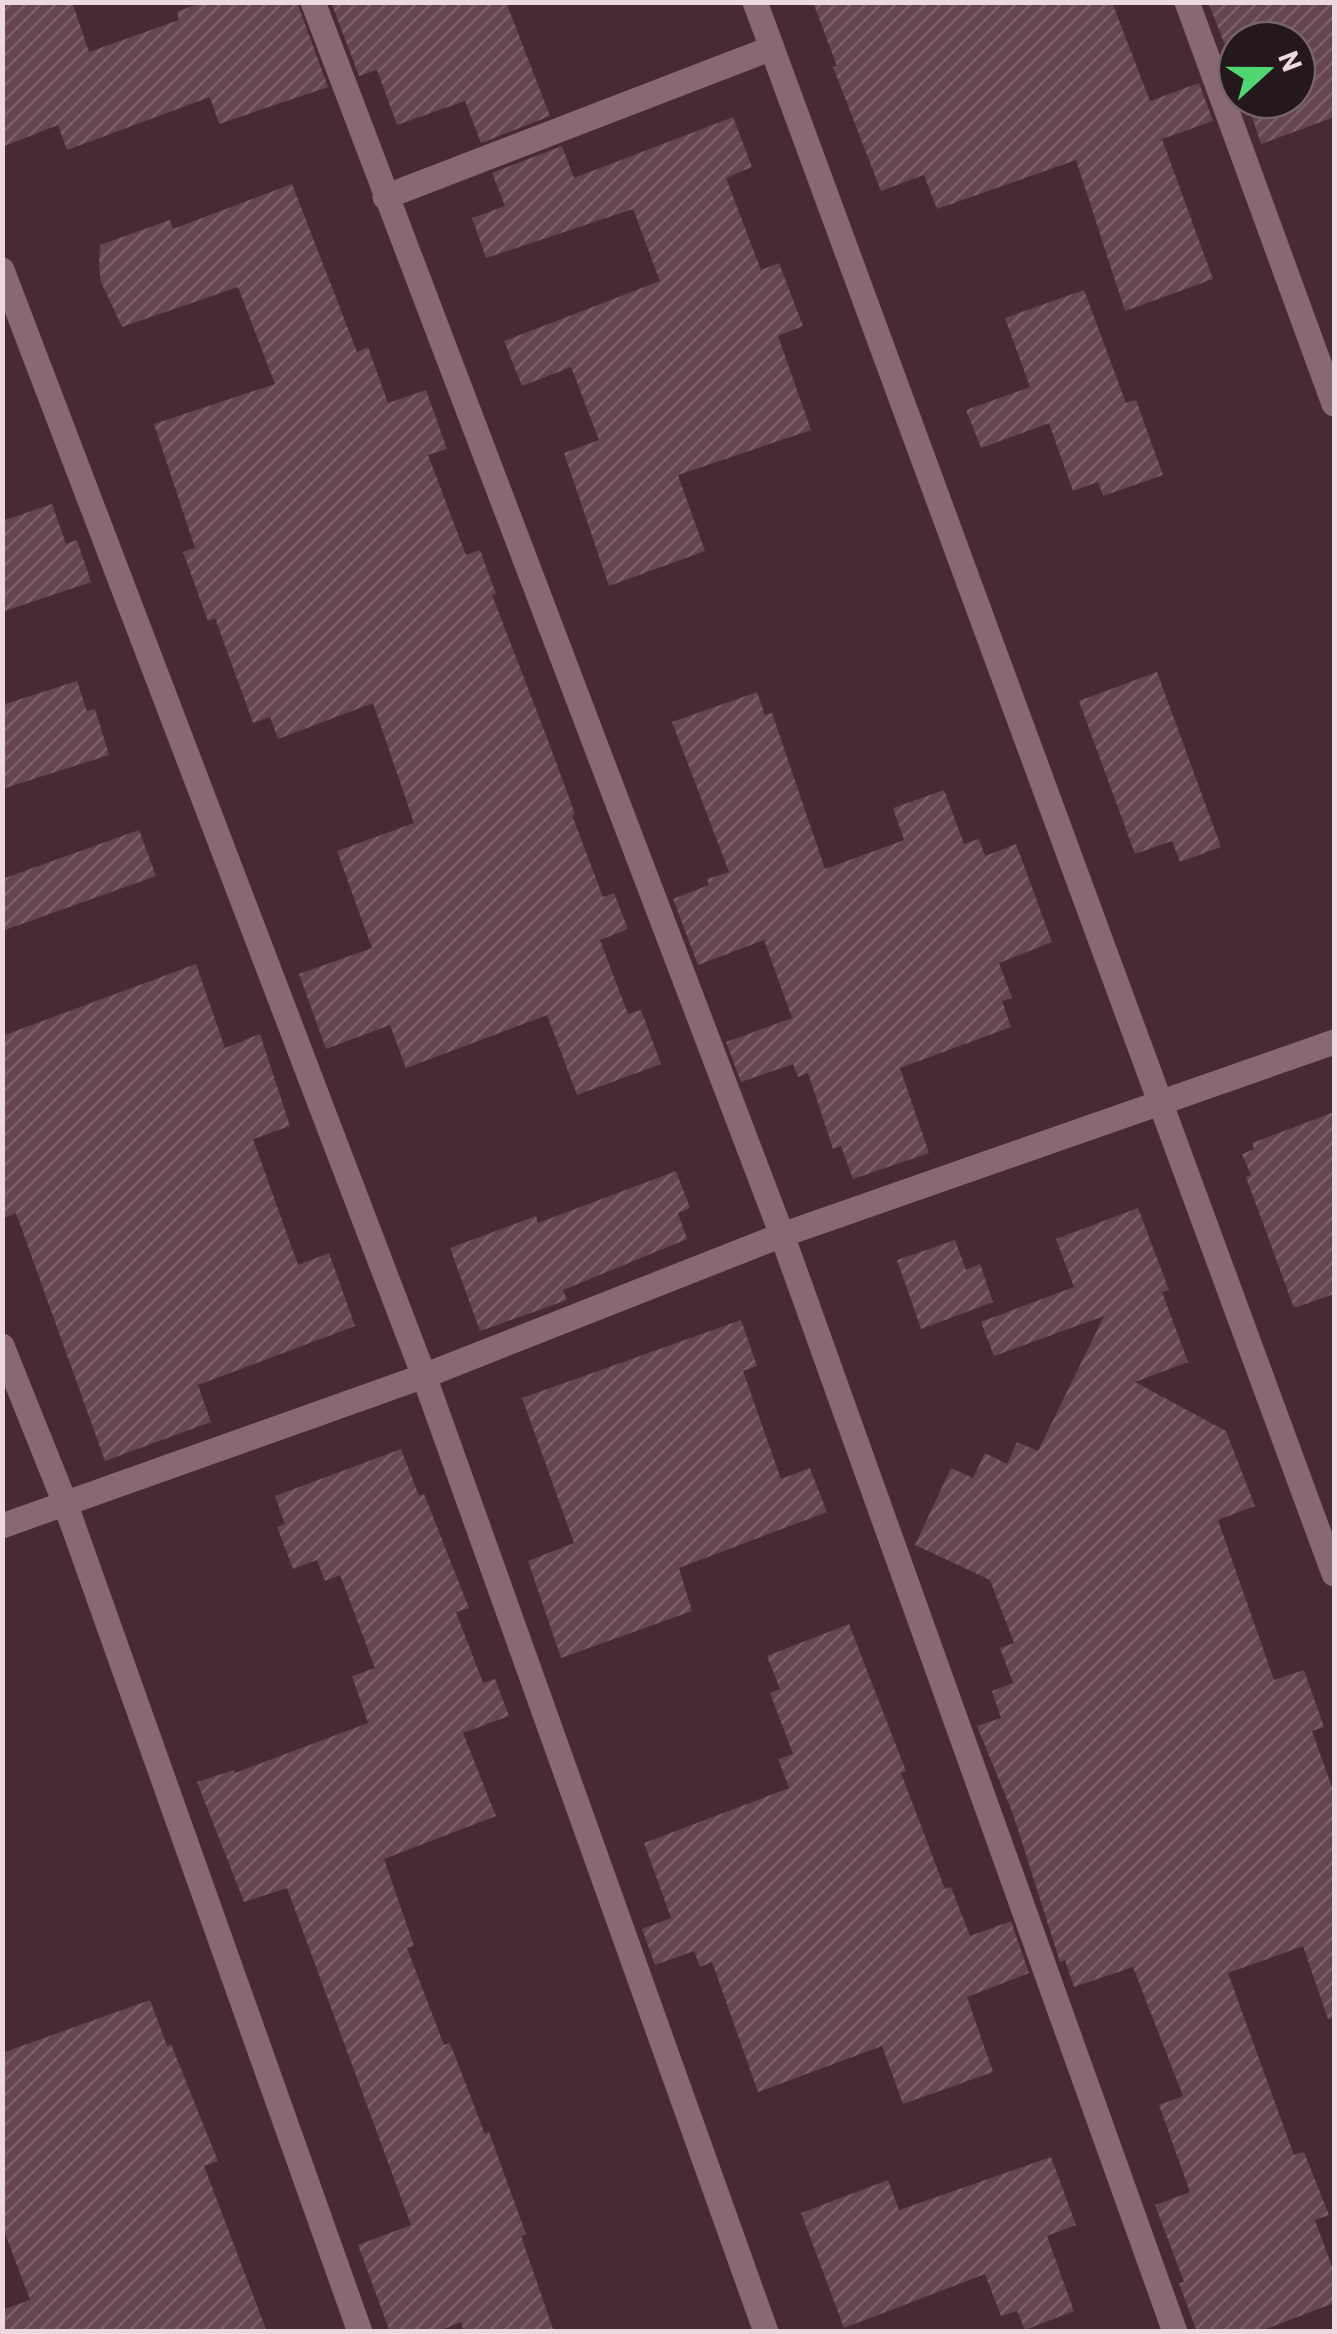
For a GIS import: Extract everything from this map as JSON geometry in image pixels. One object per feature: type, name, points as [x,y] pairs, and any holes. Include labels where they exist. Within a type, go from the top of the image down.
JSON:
[{"type":"street","points":[[314,2],[782,1235],[1175,2332]]},
{"type":"street","points":[[755,2],[1334,1574]]},
{"type":"street","points":[[1188,2],[1334,404]]},
{"type":"street","points":[[385,197],[772,48]]},
{"type":"street","points":[[2,270],[424,1376],[766,2332]]},
{"type":"street","points":[[2,1526],[424,1376],[782,1235],[1334,1042]]},
{"type":"street","points":[[2,1346],[65,1503],[360,2332]]},
{"type":"building","points":[[2,2],[72,2],[89,52],[179,20],[177,12],[203,2],[297,2],[328,87],[219,124],[210,97],[67,150],[58,125],[2,147]]},
{"type":"building","points":[[331,2],[506,2],[550,116],[481,143],[465,101],[397,125],[377,70],[359,76]]},
{"type":"building","points":[[813,2],[1112,2],[1150,101],[1199,83],[1213,121],[1162,139],[1213,279],[1125,311],[1076,160],[937,209],[924,175],[881,191],[833,67],[837,66]]},
{"type":"building","points":[[1208,2],[1334,2],[1334,117],[1261,144],[1253,120],[1317,120],[1317,20],[1217,20],[1217,25]]},
{"type":"building","points":[[733,117],[752,167],[726,178],[761,270],[779,263],[803,326],[778,336],[811,430],[678,475],[705,551],[609,586],[564,453],[599,440],[571,367],[522,386],[504,341],[660,281],[633,209],[486,258],[472,218],[505,206],[492,173],[562,146],[574,178]]},
{"type":"building","points":[[292,184],[357,352],[368,347],[388,403],[426,390],[447,449],[428,455],[466,555],[480,550],[496,594],[492,595],[603,897],[614,893],[628,929],[600,940],[628,1014],[641,1010],[661,1064],[577,1095],[547,1015],[406,1068],[390,1025],[326,1049],[299,974],[372,948],[337,851],[414,823],[373,703],[278,739],[270,717],[253,723],[215,618],[208,621],[183,552],[195,548],[154,424],[275,384],[238,287],[122,327],[101,282],[99,267],[100,245],[170,220],[173,229]]},
{"type":"building","points":[[1084,290],[1126,403],[1136,400],[1163,475],[1103,496],[1098,482],[1073,491],[1049,423],[981,448],[966,410],[1030,387],[1005,318]]},
{"type":"building","points":[[52,504],[66,544],[77,540],[91,582],[2,612],[2,521]]},
{"type":"building","points":[[1157,672],[1221,847],[1180,862],[1172,841],[1135,854],[1079,701]]},
{"type":"building","points":[[77,681],[87,711],[95,709],[109,755],[2,789],[2,705]]},
{"type":"building","points":[[757,692],[765,715],[772,713],[825,869],[904,840],[893,808],[944,790],[964,844],[979,839],[985,856],[1016,844],[1052,942],[999,963],[1012,998],[1002,1001],[1011,1027],[900,1068],[929,1153],[853,1179],[841,1146],[833,1149],[808,1073],[798,1077],[793,1064],[741,1082],[726,1042],[792,1018],[764,940],[698,965],[673,899],[709,885],[707,879],[729,872],[672,722]]},
{"type":"building","points":[[139,830],[156,876],[2,931],[2,879]]},
{"type":"building","points":[[196,964],[225,1048],[260,1034],[290,1126],[253,1139],[298,1265],[329,1253],[355,1326],[198,1385],[211,1422],[105,1461],[16,1213],[2,1219],[2,1036]]},
{"type":"building","points":[[1334,1112],[1334,1294],[1294,1308],[1246,1177],[1251,1175],[1242,1154],[1254,1149],[1252,1143]]},
{"type":"building","points":[[676,1171],[690,1208],[678,1213],[687,1239],[563,1290],[567,1300],[480,1331],[450,1248],[536,1216],[538,1223]]},
{"type":"building","points":[[1138,1208],[1169,1290],[1162,1292],[1188,1362],[1135,1382],[1226,1431],[1255,1506],[1218,1520],[1274,1680],[1304,1670],[1324,1727],[1312,1731],[1334,1793],[1334,2018],[1328,2019],[1303,1946],[1228,1973],[1294,2155],[1304,2152],[1329,2215],[1315,2220],[1334,2272],[1334,2303],[1258,2332],[1197,2332],[1179,2283],[1184,2282],[1155,2205],[1190,2192],[1159,2105],[1183,2096],[1133,1967],[1074,1987],[1065,1960],[1060,1962],[1013,1814],[977,1726],[1001,1718],[992,1691],[1013,1683],[1000,1648],[1014,1643],[990,1580],[915,1545],[951,1468],[973,1478],[985,1453],[1007,1464],[1017,1442],[1038,1451],[1104,1316],[994,1356],[981,1322],[1074,1287],[1056,1239]]},
{"type":"building","points":[[955,1240],[966,1270],[980,1264],[993,1302],[921,1329],[897,1260]]},
{"type":"building","points":[[741,1320],[757,1366],[743,1371],[781,1479],[810,1468],[827,1512],[679,1568],[692,1611],[561,1658],[528,1561],[574,1543],[522,1398]]},
{"type":"building","points":[[401,1449],[419,1496],[424,1494],[469,1608],[456,1612],[483,1683],[495,1679],[509,1716],[463,1733],[496,1816],[384,1859],[414,1946],[407,1948],[444,2045],[450,2043],[485,2134],[489,2132],[526,2234],[521,2236],[554,2332],[464,2332],[461,2322],[437,2332],[390,2332],[358,2245],[411,2225],[287,1888],[244,1902],[197,1782],[234,1770],[235,1773],[368,1723],[352,1676],[375,1668],[340,1575],[325,1581],[317,1560],[293,1569],[277,1527],[285,1524],[275,1496]]},
{"type":"building","points":[[849,1624],[906,1771],[901,1773],[945,1889],[951,1887],[970,1936],[1011,1921],[1029,1973],[967,1997],[993,2072],[903,2104],[882,2046],[758,2092],[712,1962],[700,1967],[694,1951],[655,1965],[642,1929],[671,1918],[644,1843],[789,1788],[778,1759],[793,1754],[770,1693],[780,1689],[767,1656]]},
{"type":"building","points":[[150,2000],[218,2161],[204,2166],[267,2332],[2,2332],[2,2310],[30,2300],[2,2225],[2,2053]]},
{"type":"building","points":[[1051,2157],[1076,2225],[1047,2236],[1074,2311],[1025,2330],[1017,2311],[1001,2316],[985,2274],[844,2328],[801,2213],[888,2180],[899,2210]]}]
